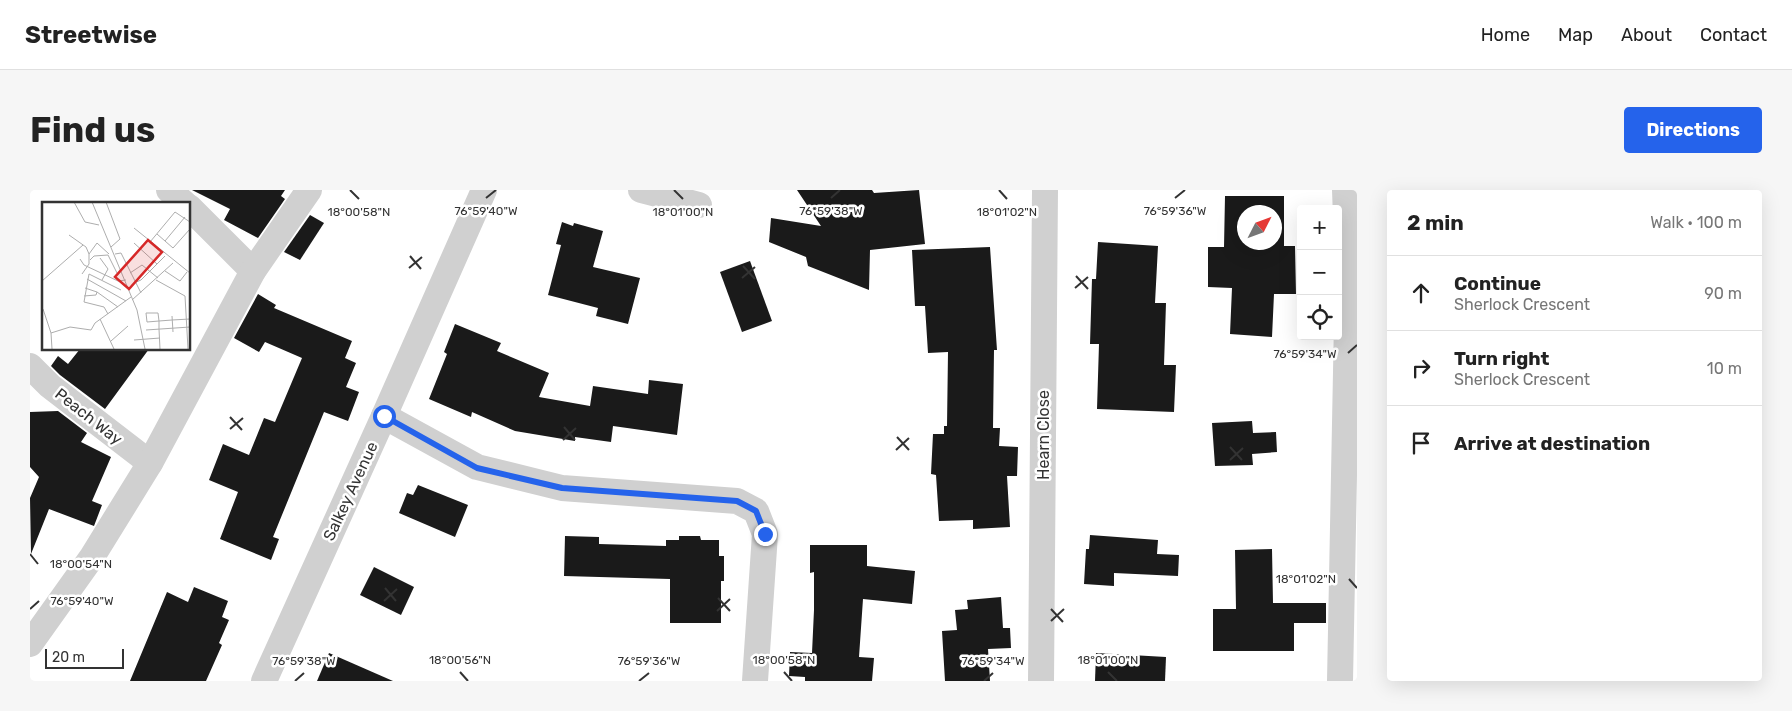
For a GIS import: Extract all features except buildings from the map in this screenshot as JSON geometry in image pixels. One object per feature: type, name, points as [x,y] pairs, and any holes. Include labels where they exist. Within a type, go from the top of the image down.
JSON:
[{"type":"street","points":[[169,190],[183,202]]},
{"type":"street","points":[[30,644],[92,557],[150,463],[253,271],[309,190]]},
{"type":"street","name":"Salkey Avenue","points":[[267,680],[484,190]]},
{"type":"street","points":[[641,190],[699,204]]},
{"type":"street","name":"Hearn Close","points":[[1040,681],[1045,190]]},
{"type":"street","points":[[1340,681],[1352,269],[1345,190]]},
{"type":"street","points":[[190,209],[253,271]]},
{"type":"street","name":"Peach Way","points":[[30,366],[50,386],[150,463]]},
{"type":"street","points":[[384,416],[477,468],[562,488],[737,501],[756,511],[765,534],[755,681]]},
{"type":"route","points":[[384,416],[477,468],[562,488],[737,501],[756,511],[765,534]]}]
